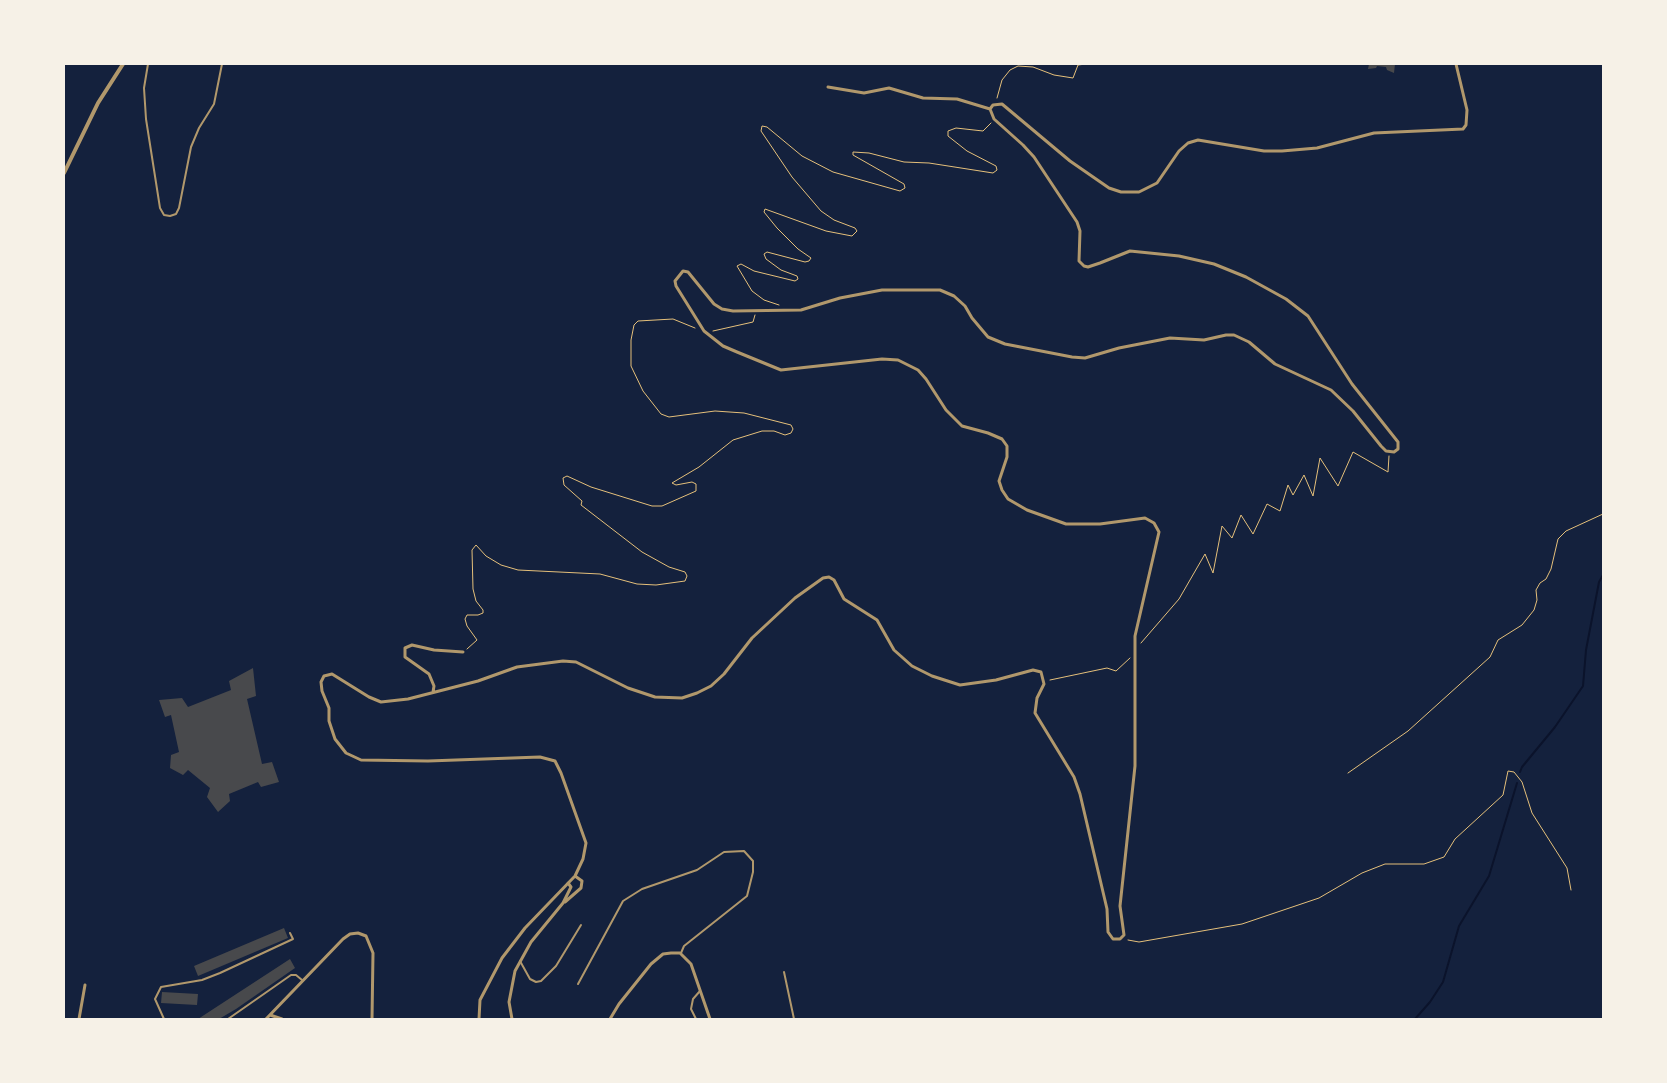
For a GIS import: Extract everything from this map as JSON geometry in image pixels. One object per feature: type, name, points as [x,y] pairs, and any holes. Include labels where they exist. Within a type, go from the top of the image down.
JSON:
[{"type":"street","points":[[64,173],[98,103],[123,64]]},
{"type":"street","points":[[990,109],[997,104],[1002,104],[1084,171],[1109,188],[1121,192],[1139,192],[1157,183],[1179,151],[1188,143],[1198,140],[1264,151],[1282,151],[1316,148],[1374,133],[1463,128],[1467,120],[1467,110],[1456,64]]},
{"type":"street","points":[[828,87],[864,93],[889,88],[923,98],[957,99],[990,109]]},
{"type":"street","points":[[479,1019],[480,1000],[502,958],[526,928],[575,876],[583,859],[586,843],[555,761],[540,757],[437,761],[361,760],[346,753],[335,739],[321,682],[324,676],[332,674],[369,697],[381,702],[408,699],[478,681],[517,667],[563,661],[576,662],[637,691],[655,697],[682,698],[697,693],[717,680],[752,638],[795,598],[823,578],[829,577],[834,580],[844,599],[877,620],[894,650],[912,666],[932,676],[960,685],[996,680],[1033,670],[1041,672],[1044,684],[1037,698],[1035,713],[1074,777],[1108,909],[1108,932],[1113,939],[1123,937],[1120,906],[1135,766],[1135,650],[1145,587],[1158,532],[1154,523],[1145,518],[1100,524],[1066,524],[1027,510],[1008,499],[999,481],[1007,457],[1007,446],[1002,439],[988,432],[962,426],[946,410],[918,370],[898,360],[882,359],[781,370],[723,346],[704,331],[676,286],[675,281],[682,271],[688,272],[714,304],[722,309],[756,311],[801,310],[840,298],[882,290],[940,290],[954,296],[965,306],[972,318],[988,337],[1005,344],[1060,356],[1085,358],[1118,348],[1170,338],[1204,340],[1234,335],[1250,342],[1275,364],[1331,390],[1353,411],[1381,446],[1390,452],[1398,449],[1398,442],[1352,384],[1308,316],[1286,298],[1246,277],[1214,264],[1179,256],[1130,251],[1100,264],[1084,266],[1079,261],[1080,231],[1077,222],[1034,157],[1024,145],[994,119],[990,109]]},
{"type":"street","points":[[433,692],[434,686],[429,674],[405,657],[405,648],[412,645],[434,650],[463,652]]},
{"type":"street","points":[[512,1019],[511,988],[520,961],[531,942],[563,904],[575,895],[580,888],[582,881],[575,876]]},
{"type":"street","points":[[563,904],[571,887],[568,883]]},
{"type":"street","points":[[266,1019],[302,980],[350,934],[358,933],[366,936],[373,953],[372,1019]]},
{"type":"street","points":[[610,1019],[619,1004],[657,958],[663,954],[680,953],[691,964],[710,1019]]},
{"type":"street","points":[[79,1019],[85,985]]},
{"type":"street","points":[[270,1015],[282,1019]]},
{"type":"lane","points":[[148,64],[144,88],[146,119],[160,208],[164,214],[170,216],[176,214],[179,208],[191,147],[215,101],[222,64]]},
{"type":"lane","points":[[578,984],[623,901],[642,889],[696,870],[724,852],[744,851],[753,860],[752,880],[747,896],[684,946],[680,953]]},
{"type":"lane","points":[[520,961],[530,979],[536,982],[541,981],[556,966],[581,925]]},
{"type":"lane","points":[[164,1019],[155,999],[161,987],[202,980],[220,973],[293,939],[290,933]]},
{"type":"lane","points":[[784,972],[794,1019]]},
{"type":"lane","points":[[228,1019],[291,976],[296,975],[302,980]]},
{"type":"lane","points":[[696,1019],[691,1009],[693,999],[700,991]]},
{"type":"path","points":[[997,104],[1002,80],[1010,70],[1018,66],[1032,67],[1054,75],[1073,78],[1078,65],[1086,64]]},
{"type":"path","points":[[782,311],[782,306],[764,300],[752,290],[736,266],[741,264],[754,271],[795,281],[798,279],[797,276],[781,270],[766,259],[764,254],[767,252],[798,261],[810,261],[811,258],[798,249],[777,228],[764,212],[765,209],[826,231],[852,236],[857,231],[855,228],[834,220],[822,211],[792,177],[761,131],[762,126],[767,126],[802,156],[833,172],[900,191],[905,188],[904,184],[853,155],[853,152],[870,153],[904,162],[929,163],[993,173],[997,170],[996,166],[967,152],[948,136],[948,131],[956,128],[983,132],[994,119]]},
{"type":"path","points":[[463,652],[477,640],[467,626],[467,615],[483,613],[473,589],[472,550],[476,545],[486,556],[501,565],[518,570],[600,574],[637,584],[672,584],[685,580],[687,576],[685,572],[669,567],[642,552],[581,505],[582,501],[564,485],[563,478],[567,476],[652,506],[662,506],[696,491],[696,484],[692,482],[676,486],[672,483],[699,467],[733,440],[762,431],[774,431],[785,435],[791,434],[793,429],[791,426],[744,413],[715,410],[669,418],[661,414],[649,400],[631,366],[631,340],[634,325],[638,320],[673,319],[704,331],[719,331],[753,322],[756,311]]},
{"type":"path","points":[[1050,680],[1107,668],[1116,671],[1179,599],[1205,554],[1213,573],[1222,526],[1232,538],[1242,515],[1253,534],[1267,504],[1280,512],[1288,485],[1293,495],[1304,475],[1314,496],[1320,458],[1338,486],[1353,452],[1388,472],[1390,452]]},
{"type":"path","points":[[1348,773],[1387,748],[1408,731],[1465,681],[1475,668],[1490,657],[1498,640],[1522,625],[1534,610],[1537,600],[1536,590],[1540,583],[1546,579],[1558,539],[1566,531],[1603,514]]},
{"type":"path","points":[[1123,937],[1139,942],[1242,924],[1319,898],[1362,873],[1385,864],[1424,864],[1444,857],[1455,839],[1503,795],[1508,771],[1514,772],[1522,782],[1532,813],[1567,868],[1571,890]]},
{"type":"building","points":[[1369,64],[1395,64],[1394,73],[1387,70],[1386,67],[1377,66],[1376,68],[1368,69]]},
{"type":"building","points":[[253,668],[256,696],[247,699],[262,764],[272,762],[279,782],[261,787],[258,782],[229,794],[230,801],[218,812],[207,797],[210,788],[188,770],[183,775],[170,768],[171,755],[179,752],[171,715],[165,717],[159,700],[182,698],[188,707],[231,690],[229,681]]},
{"type":"building","points":[[284,928],[288,938],[198,976],[194,966]]},
{"type":"building","points":[[290,959],[295,968],[236,1009],[219,1019],[198,1019]]},
{"type":"building","points":[[162,992],[198,994],[197,1005],[161,1003]]},
{"type":"waterway","points":[[1520,772],[1555,727],[1583,686],[1586,650],[1599,582],[1603,575]]},
{"type":"waterway","points":[[1415,1019],[1430,1002],[1443,982],[1459,926],[1489,876],[1517,783]]}]
